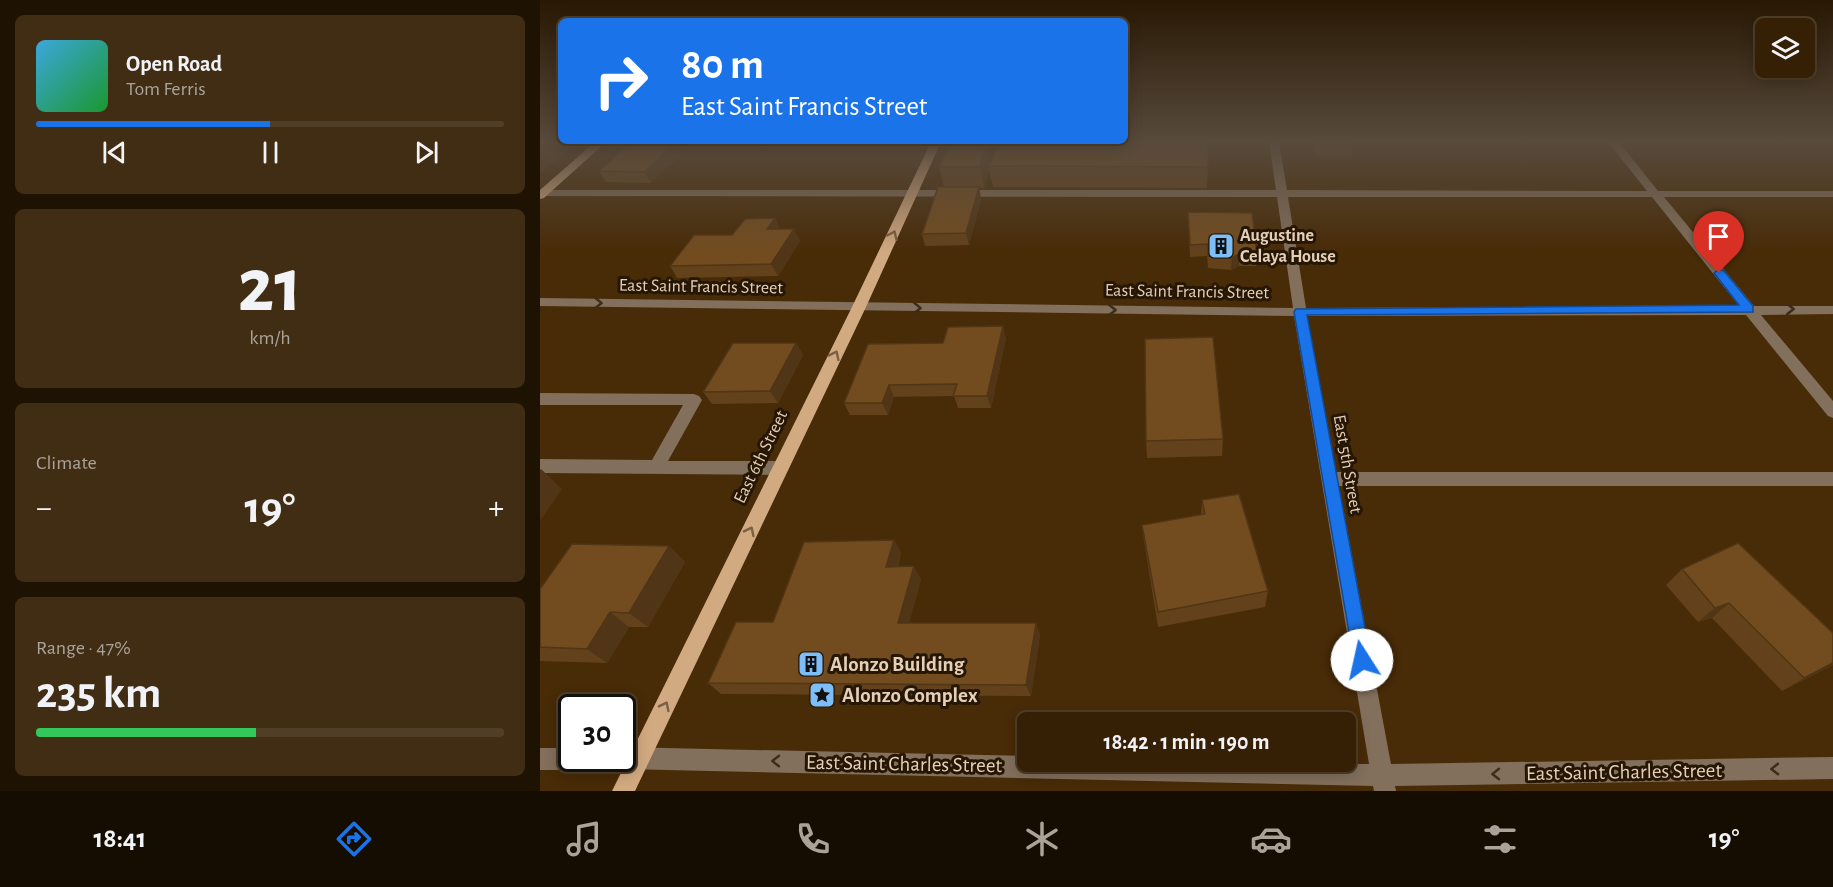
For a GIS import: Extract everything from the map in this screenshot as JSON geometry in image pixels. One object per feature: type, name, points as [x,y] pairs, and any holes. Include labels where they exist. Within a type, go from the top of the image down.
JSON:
[{"type":"main road","points":[[541,194],[558,179]]},
{"type":"main road","name":"East 6th Street","points":[[636,748],[780,468],[919,179]]},
{"type":"main road","name":"East 6th Street","points":[[623,791],[628,772]]},
{"type":"street","name":"East 5th Street","points":[[1280,179],[1300,312],[1384,783]]},
{"type":"street","points":[[1644,179],[1833,412]]},
{"type":"street","points":[[541,194],[1833,194]]},
{"type":"street","name":"East Saint Francis Street","points":[[540,302],[1300,312],[1833,310]]},
{"type":"street","points":[[540,399],[694,400],[657,466]]},
{"type":"street","points":[[540,466],[780,468]]},
{"type":"street","points":[[1330,479],[1833,479]]},
{"type":"street","name":"East Saint Charles Street","points":[[636,758],[1384,783],[1833,768]]},
{"type":"street","points":[[540,759],[558,759]]},
{"type":"building","points":[[938,187],[979,187],[966,233],[922,234]]},
{"type":"building","name":"Augustine Celaya House","points":[[1188,212],[1252,213],[1257,254],[1239,254],[1232,258],[1208,256],[1208,244],[1190,245]]},
{"type":"building","points":[[775,218],[767,229],[794,229],[771,264],[670,266],[694,235],[732,235],[745,219]]},
{"type":"building","points":[[1003,326],[987,396],[953,396],[957,384],[889,385],[882,403],[844,403],[868,344],[943,343],[948,327]]},
{"type":"building","points":[[1213,337],[1223,439],[1146,441],[1145,339]]},
{"type":"building","points":[[733,343],[796,343],[770,391],[703,392]]},
{"type":"building","points":[[1239,494],[1268,591],[1158,612],[1142,525],[1205,514],[1202,500]]},
{"type":"building","points":[[894,540],[886,567],[914,566],[898,623],[1036,623],[1026,685],[708,683],[736,622],[773,622],[804,542]]},
{"type":"building","points":[[1738,543],[1833,633],[1833,663],[1804,678],[1729,603],[1715,608],[1682,569]]},
{"type":"building","points":[[572,544],[669,546],[629,613],[610,612],[587,649],[540,647],[540,589]]},
{"type":"place","name":"Augustine Celaya House","points":[[1221,246]]},
{"type":"place","name":"Alonzo Building","points":[[811,664]]},
{"type":"place","name":"Alonzo Complex","points":[[822,695]]},
{"type":"route","points":[[1362,660],[1300,312],[1749,309],[1719,273]]}]
